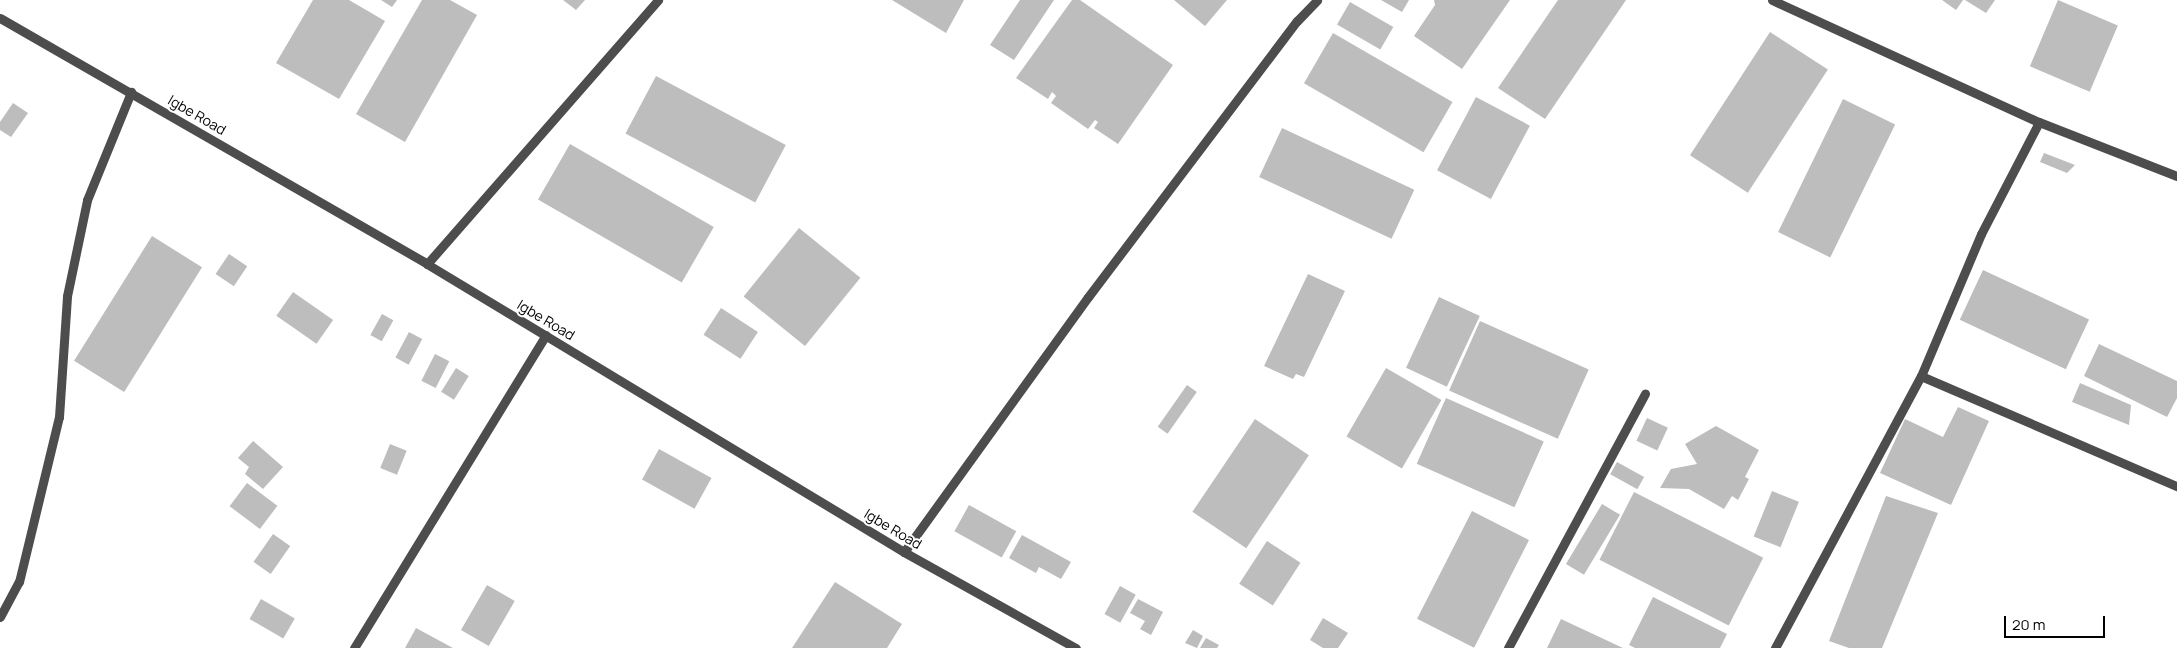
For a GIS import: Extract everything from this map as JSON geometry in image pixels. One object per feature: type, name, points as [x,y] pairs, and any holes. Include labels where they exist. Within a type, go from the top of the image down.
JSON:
[{"type":"street","points":[[428,264],[658,0]]},
{"type":"street","points":[[904,552],[1088,297],[1297,21],[1317,0]]},
{"type":"street","points":[[1772,0],[2039,122],[2177,176]]},
{"type":"street","name":"Igbe Road","points":[[0,18],[428,264],[904,552],[1076,648]]},
{"type":"street","points":[[0,617],[19,582],[59,417],[67,296],[88,200],[131,92]]},
{"type":"street","points":[[1774,648],[1922,376],[1981,234],[2039,122]]},
{"type":"street","points":[[354,648],[546,335]]},
{"type":"street","points":[[1922,376],[2177,486]]},
{"type":"street","points":[[1508,648],[1645,394]]},
{"type":"building","points":[[313,0],[349,0],[385,21],[339,99],[276,63]]},
{"type":"building","points":[[381,0],[397,0],[392,7]]},
{"type":"building","points":[[422,0],[450,0],[477,15],[405,142],[356,114]]},
{"type":"building","points":[[563,0],[585,0],[576,10]]},
{"type":"building","points":[[892,0],[964,0],[946,33]]},
{"type":"building","points":[[1020,0],[1054,0],[1014,60],[990,45]]},
{"type":"building","points":[[1072,0],[1080,0],[1173,65],[1118,144],[1094,128],[1098,122],[1095,120],[1088,129],[1051,103],[1056,96],[1052,92],[1048,99],[1016,78]]},
{"type":"building","points":[[1174,0],[1227,0],[1205,26]]},
{"type":"building","points":[[1381,0],[1409,0],[1402,12]]},
{"type":"building","points":[[1434,0],[1510,0],[1462,69],[1414,36],[1435,5]]},
{"type":"building","points":[[1558,0],[1626,0],[1545,119],[1498,88]]},
{"type":"building","points":[[1942,0],[1963,0],[1956,10]]},
{"type":"building","points":[[1965,0],[1995,0],[1986,13]]},
{"type":"building","points":[[2058,0],[2118,25],[2090,92],[2030,66]]},
{"type":"building","points":[[1350,2],[1393,27],[1380,50],[1337,25]]},
{"type":"building","points":[[1770,32],[1828,70],[1748,193],[1690,155]]},
{"type":"building","points":[[1333,33],[1453,102],[1424,152],[1304,83]]},
{"type":"building","points":[[656,76],[786,145],[755,202],[625,133]]},
{"type":"building","points":[[1476,97],[1530,126],[1491,199],[1437,170]]},
{"type":"building","points":[[1843,99],[1895,124],[1830,257],[1778,232]]},
{"type":"building","points":[[13,103],[28,113],[11,137],[0,130],[0,122]]},
{"type":"building","points":[[1282,128],[1414,190],[1391,239],[1259,177]]},
{"type":"building","points":[[570,144],[714,227],[682,282],[538,199]]},
{"type":"building","points":[[2044,153],[2075,165],[2067,173],[2040,162]]},
{"type":"building","points":[[799,228],[860,278],[805,346],[744,296]]},
{"type":"building","points":[[152,236],[202,267],[124,392],[74,361]]},
{"type":"building","points":[[229,254],[247,266],[234,286],[216,274]]},
{"type":"building","points":[[1983,270],[2089,319],[2066,369],[1960,320]]},
{"type":"building","points":[[1308,274],[1345,291],[1304,377],[1296,374],[1293,379],[1264,366]]},
{"type":"building","points":[[293,292],[333,320],[317,344],[276,316]]},
{"type":"building","points":[[1439,297],[1480,316],[1447,387],[1406,368]]},
{"type":"building","points":[[721,308],[758,332],[740,359],[704,335]]},
{"type":"building","points":[[382,314],[393,320],[382,341],[370,335]]},
{"type":"building","points":[[1480,321],[1589,369],[1558,439],[1449,390]]},
{"type":"building","points":[[409,332],[422,339],[409,365],[395,358]]},
{"type":"building","points":[[2099,344],[2177,381],[2177,398],[2167,417],[2084,376]]},
{"type":"building","points":[[435,354],[449,361],[436,388],[421,381]]},
{"type":"building","points":[[456,368],[469,376],[454,400],[441,392]]},
{"type":"building","points":[[1386,368],[1441,400],[1402,468],[1346,436]]},
{"type":"building","points":[[2080,383],[2131,405],[2129,425],[2072,402]]},
{"type":"building","points":[[1187,385],[1197,392],[1168,434],[1158,427]]},
{"type":"building","points":[[1446,398],[1544,442],[1514,507],[1417,464]]},
{"type":"building","points":[[1958,407],[1989,421],[1951,505],[1880,473],[1905,419],[1943,437]]},
{"type":"building","points":[[1647,418],[1668,428],[1657,450],[1636,441]]},
{"type":"building","points":[[1255,419],[1309,455],[1246,548],[1192,512]]},
{"type":"building","points":[[1716,426],[1759,450],[1745,477],[1749,479],[1738,500],[1732,496],[1724,509],[1689,489],[1660,488],[1671,469],[1697,464],[1685,444]]},
{"type":"building","points":[[253,441],[283,467],[263,489],[245,474],[249,467],[238,458]]},
{"type":"building","points":[[390,444],[407,451],[397,475],[380,468]]},
{"type":"building","points":[[659,449],[711,478],[695,509],[642,480]]},
{"type":"building","points":[[1617,462],[1644,477],[1637,489],[1610,474]]},
{"type":"building","points":[[247,483],[277,506],[260,529],[230,506]]},
{"type":"building","points":[[1772,491],[1799,502],[1781,547],[1754,536]]},
{"type":"building","points":[[1634,492],[1763,558],[1729,626],[1599,560]]},
{"type":"building","points":[[1886,496],[1938,513],[1882,648],[1849,648],[1829,641]]},
{"type":"building","points":[[1602,504],[1620,515],[1584,575],[1566,564]]},
{"type":"building","points":[[969,505],[1016,531],[1002,557],[954,531]]},
{"type":"building","points":[[1472,511],[1529,540],[1474,648],[1417,619]]},
{"type":"building","points":[[273,534],[290,546],[271,574],[253,562]]},
{"type":"building","points":[[1022,535],[1071,562],[1061,579],[1039,567],[1036,573],[1009,558]]},
{"type":"building","points":[[1267,541],[1301,563],[1273,606],[1239,584]]},
{"type":"building","points":[[835,582],[902,624],[887,648],[792,648]]},
{"type":"building","points":[[487,585],[515,601],[489,646],[461,630]]},
{"type":"building","points":[[1120,586],[1136,595],[1120,623],[1104,614]]},
{"type":"building","points":[[1653,597],[1727,634],[1720,648],[1635,648],[1629,645]]},
{"type":"building","points":[[261,599],[295,618],[283,638],[250,619]]},
{"type":"building","points":[[1138,599],[1163,612],[1151,635],[1140,629],[1145,621],[1130,613]]},
{"type":"building","points":[[1323,618],[1348,633],[1338,648],[1323,648],[1310,640]]},
{"type":"building","points":[[1561,619],[1623,648],[1547,648]]},
{"type":"building","points":[[416,628],[453,648],[405,648]]},
{"type":"building","points":[[1193,630],[1203,636],[1197,648],[1185,643]]},
{"type":"building","points":[[1206,638],[1219,645],[1217,648],[1200,648]]}]
